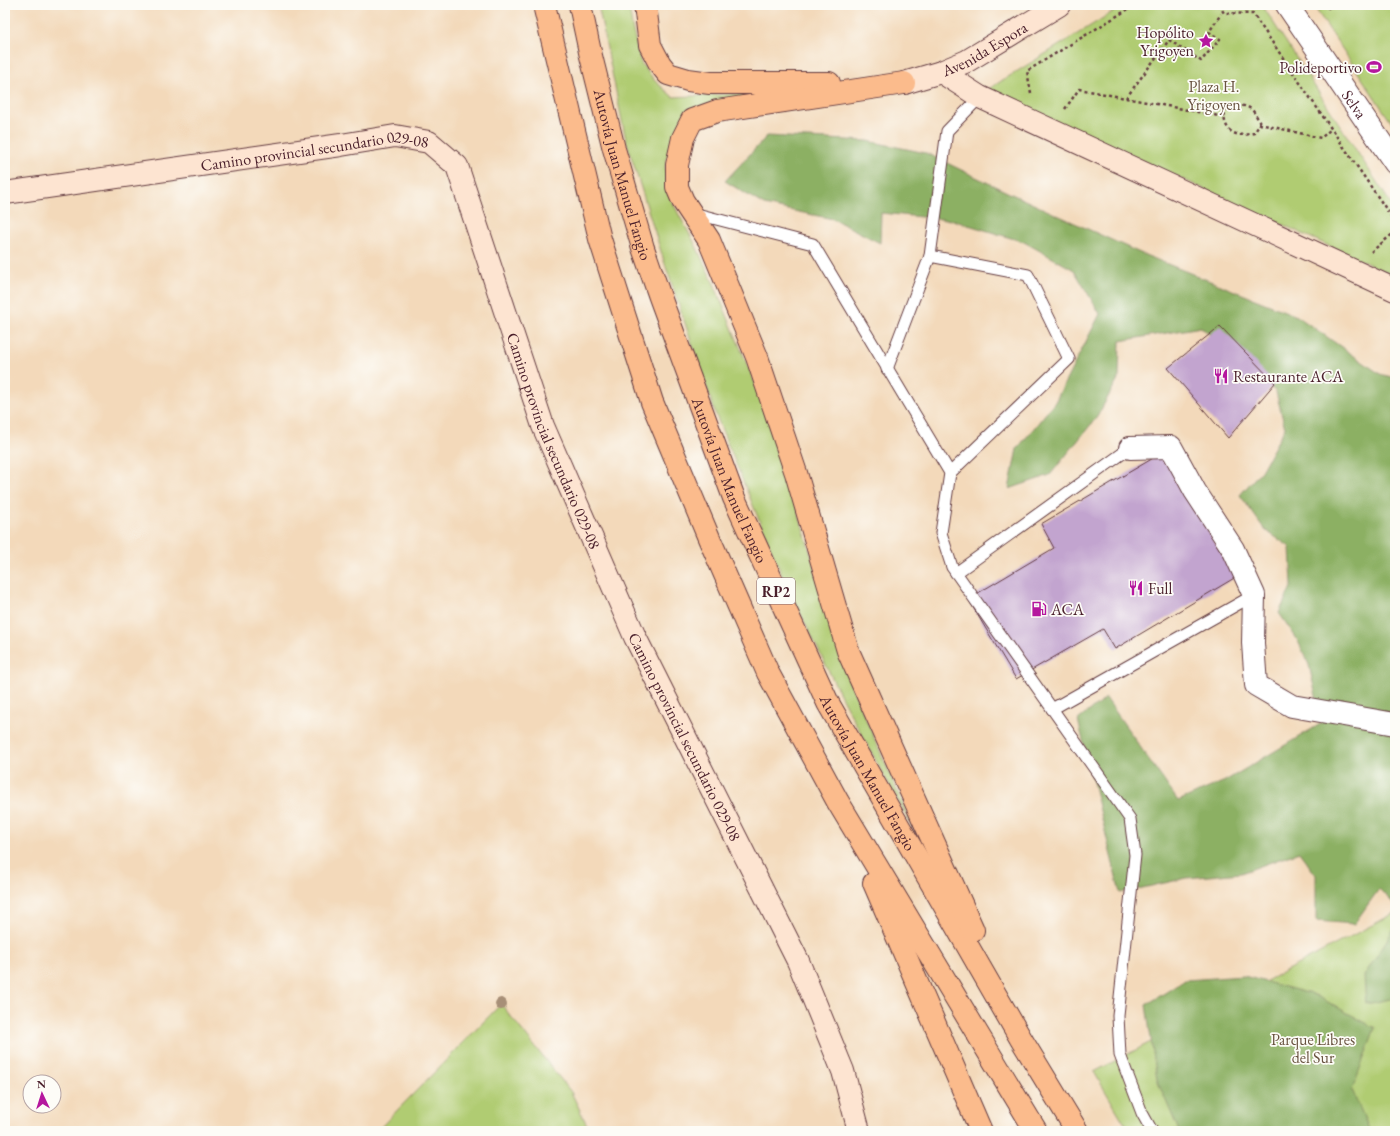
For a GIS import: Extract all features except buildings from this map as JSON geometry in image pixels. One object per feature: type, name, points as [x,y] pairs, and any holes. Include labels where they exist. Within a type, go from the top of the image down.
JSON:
[{"type":"highway","name":"RP2","points":[[544,5],[600,240],[652,402],[709,538],[768,673],[838,802],[1036,1131]]},
{"type":"highway","name":"Autovía Juan Manuel Fangio","points":[[580,5],[614,149],[643,248],[734,498],[828,703],[1021,1039],[1077,1131]]},
{"type":"highway","points":[[644,5],[650,45],[660,64],[668,74],[688,80],[710,83],[904,82]]},
{"type":"highway","points":[[904,82],[717,111],[692,120],[683,138],[677,165],[677,187],[683,201],[709,240],[757,357],[796,472],[848,651],[1021,1039]]},
{"type":"highway","points":[[838,802],[981,1131]]},
{"type":"street","name":"Avenida Espora","points":[[904,82],[941,72],[967,61],[1059,5]]},
{"type":"street","name":"Selva","points":[[1287,5],[1395,163]]},
{"type":"street","points":[[941,72],[980,97],[1395,290]]},
{"type":"street","name":"Camino provincial secundario 029-08","points":[[5,193],[395,136],[429,142],[458,166],[543,426],[635,637],[798,961],[844,1071],[860,1131]]},
{"type":"street","points":[[1130,448],[1171,447],[1195,491],[1233,549],[1254,595],[1253,643],[1256,685],[1292,706],[1395,724]]},
{"type":"lane","points":[[887,369],[930,256],[947,131],[980,97]]},
{"type":"lane","points":[[692,213],[812,244],[950,472]]},
{"type":"lane","points":[[930,256],[1028,275],[1069,359],[950,472],[941,533],[952,567],[1130,819],[1135,855],[1118,1016],[1120,1055],[1142,1113],[1152,1131]]},
{"type":"lane","points":[[956,573],[1130,448]]},
{"type":"lane","points":[[1052,709],[1254,595]]},
{"type":"path","points":[[1027,71],[1136,5]]},
{"type":"path","points":[[1219,5],[1224,13],[1253,14],[1395,222]]},
{"type":"path","points":[[1126,98],[1169,40],[1201,60],[1220,39],[1209,32],[1221,14]]},
{"type":"path","points":[[1063,112],[1079,89],[1224,117]]},
{"type":"path","points":[[1238,105],[1251,108],[1260,124],[1254,133],[1243,136],[1232,132],[1226,126],[1224,117],[1227,109],[1238,105]]},
{"type":"path","points":[[1260,124],[1321,138],[1331,129]]},
{"type":"green space","points":[[598,5],[629,5],[632,27],[641,63],[655,81],[673,97],[796,91],[678,128],[669,148],[665,167],[668,193],[714,284],[754,381],[784,464],[847,676],[916,834],[843,700],[783,578],[717,418],[664,261],[626,140]]},
{"type":"green space","name":"Plaza H. Yrigoyen","points":[[1124,5],[1262,5],[1395,210],[1395,276],[987,90]]},
{"type":"green space","name":"Polideportivo","points":[[1313,5],[1395,5],[1395,128]]},
{"type":"green space","points":[[767,136],[868,141],[926,153],[1140,253],[1297,316],[1380,374],[1395,378],[1395,905],[1379,889],[1354,924],[1316,921],[1316,875],[1299,852],[1241,873],[1187,878],[1120,893],[1078,720],[1106,698],[1178,801],[1225,781],[1322,723],[1309,665],[1297,639],[1279,613],[1292,585],[1290,547],[1265,530],[1240,495],[1261,471],[1285,428],[1276,392],[1201,327],[1120,341],[1119,377],[1097,417],[1050,475],[1009,489],[1017,449],[1055,402],[1100,314],[1074,270],[1024,242],[952,220],[881,213],[880,243],[833,219],[764,205],[725,181]]},
{"type":"green space","name":"Parque Libres del Sur","points":[[1395,913],[1395,1131],[1129,1131],[1094,1072]]},
{"type":"green space","points":[[1395,927],[1395,998],[1366,1004],[1364,976]]},
{"type":"green space","name":"Parque Libres del Sur","points":[[1244,976],[1315,995],[1375,1028],[1352,1090],[1370,1131],[1179,1131],[1157,1080],[1146,1005],[1185,980]]},
{"type":"green space","points":[[501,1004],[571,1092],[588,1127],[592,1131],[377,1131]]},
{"type":"place","name":"Hopólito Yrigoyen","points":[[1206,41]]},
{"type":"place","name":"Polideportivo","points":[[1374,67]]},
{"type":"place","name":"Restaurante ACA","points":[[1221,376]]},
{"type":"place","name":"Full","points":[[1136,588]]},
{"type":"place","name":"ACA","points":[[1039,609]]}]
